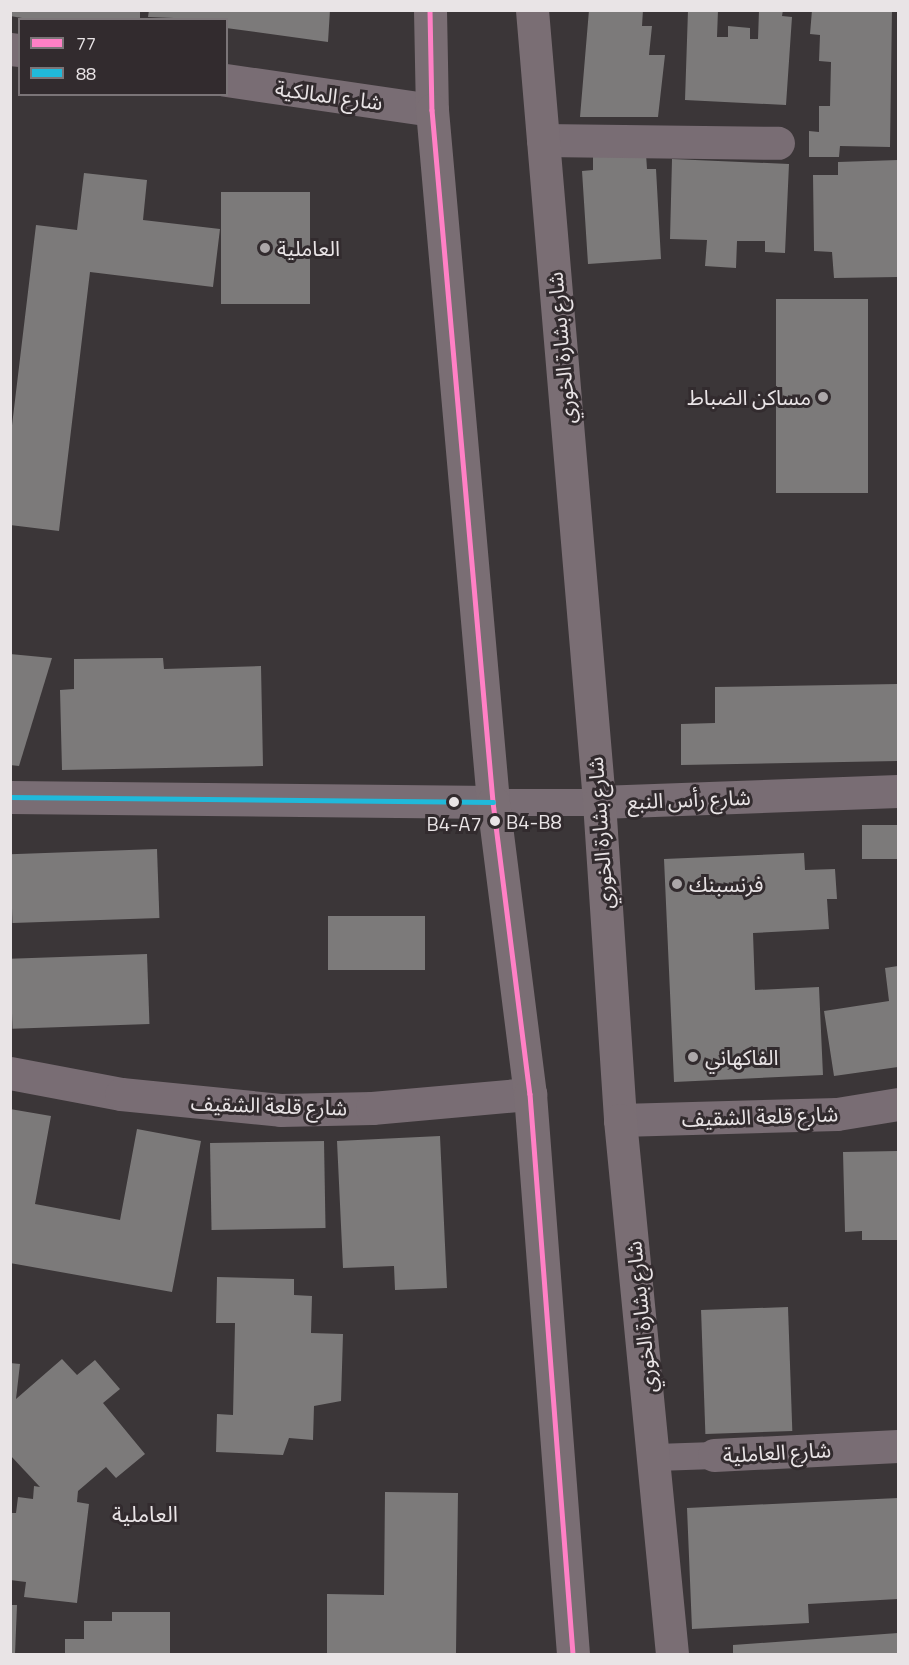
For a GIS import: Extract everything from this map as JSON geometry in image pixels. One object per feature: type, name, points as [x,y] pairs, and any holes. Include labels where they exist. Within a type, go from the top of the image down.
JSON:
[{"type":"main road","points":[[430,10],[432,110],[493,802],[530,1095],[573,1654]]},
{"type":"main road","name":"شارع بشارة الخوري","points":[[532,10],[599,802],[620,1120],[656,1457],[672,1654]]},
{"type":"street","name":"شارع المالكية","points":[[228,80],[432,110]]},
{"type":"street","points":[[543,140],[778,142]]},
{"type":"street","name":"شارع رأس النبع","points":[[10,797],[599,802],[898,791]]},
{"type":"street","name":"شارع قلعة الشقيف","points":[[10,1073],[121,1094],[280,1110],[372,1108],[530,1095]]},
{"type":"street","name":"شارع قلعة الشقيف","points":[[620,1120],[837,1114],[898,1104]]},
{"type":"street","name":"شارع العاملية","points":[[656,1457],[898,1446]]},
{"type":"building","points":[[10,10],[140,10],[140,18],[22,18],[10,16]]},
{"type":"building","points":[[149,10],[330,10],[328,42],[228,28],[228,18],[148,17]]},
{"type":"building","points":[[589,10],[643,10],[642,26],[652,26],[649,55],[665,55],[658,117],[580,117]]},
{"type":"building","points":[[688,10],[718,10],[717,37],[728,37],[728,26],[750,28],[750,39],[758,39],[759,10],[783,10],[782,16],[792,17],[786,105],[685,100]]},
{"type":"building","points":[[812,10],[892,10],[890,147],[840,146],[839,157],[809,157],[809,131],[819,132],[819,106],[830,106],[831,62],[819,61],[820,35],[810,34]]},
{"type":"building","points":[[646,154],[647,169],[656,169],[661,259],[588,264],[582,171],[593,170],[593,157]]},
{"type":"building","points":[[672,159],[789,164],[785,253],[765,252],[765,241],[737,241],[736,268],[705,266],[707,240],[670,239]]},
{"type":"building","points":[[898,160],[898,277],[834,278],[832,252],[814,251],[813,175],[838,175],[838,162]]},
{"type":"building","name":"العاملية","points":[[84,173],[147,180],[143,220],[220,229],[213,287],[90,272],[59,531],[10,525],[10,442],[36,225],[77,230]]},
{"type":"building","name":"العاملية","points":[[221,192],[310,192],[310,304],[221,304]]},
{"type":"building","name":"مساكن الضباط","points":[[776,299],[868,299],[868,493],[776,493]]},
{"type":"building","points":[[10,654],[52,658],[19,766],[10,765]]},
{"type":"building","points":[[163,658],[164,669],[261,666],[263,766],[62,770],[60,690],[74,689],[74,659]]},
{"type":"building","points":[[898,684],[898,761],[681,765],[681,724],[715,723],[715,687]]},
{"type":"building","points":[[862,825],[898,825],[898,859],[862,859]]},
{"type":"building","points":[[157,849],[159,918],[12,923],[10,854]]},
{"type":"building","points":[[804,853],[805,870],[835,869],[837,899],[827,899],[829,929],[753,933],[755,990],[819,987],[823,1075],[674,1082],[664,859]]},
{"type":"building","points":[[328,916],[425,916],[425,970],[328,970]]},
{"type":"building","points":[[147,954],[149,1024],[13,1029],[10,959]]},
{"type":"building","points":[[898,966],[898,1067],[834,1076],[824,1011],[889,1001],[885,968]]},
{"type":"building","points":[[10,1109],[51,1116],[35,1204],[120,1220],[137,1129],[201,1141],[172,1292],[10,1263]]},
{"type":"building","points":[[440,1136],[447,1288],[395,1290],[394,1266],[343,1268],[337,1141]]},
{"type":"building","points":[[324,1141],[326,1228],[212,1230],[210,1143]]},
{"type":"building","points":[[898,1151],[898,1240],[862,1240],[862,1231],[845,1232],[843,1152]]},
{"type":"building","points":[[217,1277],[294,1279],[294,1295],[312,1296],[311,1333],[343,1334],[341,1401],[314,1406],[313,1440],[289,1438],[283,1455],[216,1452],[217,1414],[233,1415],[235,1323],[216,1323]]},
{"type":"building","points":[[788,1307],[792,1431],[705,1434],[701,1310]]},
{"type":"building","points":[[62,1359],[77,1375],[95,1360],[120,1389],[103,1403],[145,1454],[116,1478],[106,1467],[78,1491],[77,1502],[89,1504],[77,1603],[24,1597],[26,1582],[10,1580],[10,1513],[16,1513],[18,1497],[33,1499],[34,1486],[40,1487],[10,1455],[10,1363],[20,1364],[16,1399]]},
{"type":"building","points":[[385,1492],[458,1493],[456,1654],[327,1654],[327,1594],[384,1595]]},
{"type":"building","points":[[898,1498],[898,1599],[808,1604],[809,1623],[692,1629],[687,1508]]},
{"type":"building","points":[[10,1605],[17,1605],[15,1654],[10,1654]]},
{"type":"building","points":[[112,1612],[170,1612],[170,1654],[65,1654],[65,1639],[84,1639],[84,1621],[112,1621]]},
{"type":"building","points":[[898,1633],[898,1654],[733,1654],[733,1645]]},
{"type":"transit line","name":"77","points":[[430,10],[432,110],[493,802],[530,1094],[573,1654]]},
{"type":"transit line","name":"88","points":[[10,797],[493,802]]},
{"type":"place","name":"العاملية","points":[[265,248]]},
{"type":"place","name":"مساكن الضباط","points":[[823,397]]},
{"type":"place","name":"B4-A7","points":[[454,802]]},
{"type":"place","name":"B4-B8","points":[[495,821]]},
{"type":"place","name":"فرنسبنك","points":[[677,884]]},
{"type":"place","name":"الفاكهاني","points":[[693,1057]]},
{"type":"district","name":"العاملية","points":[[145,1515]]}]
